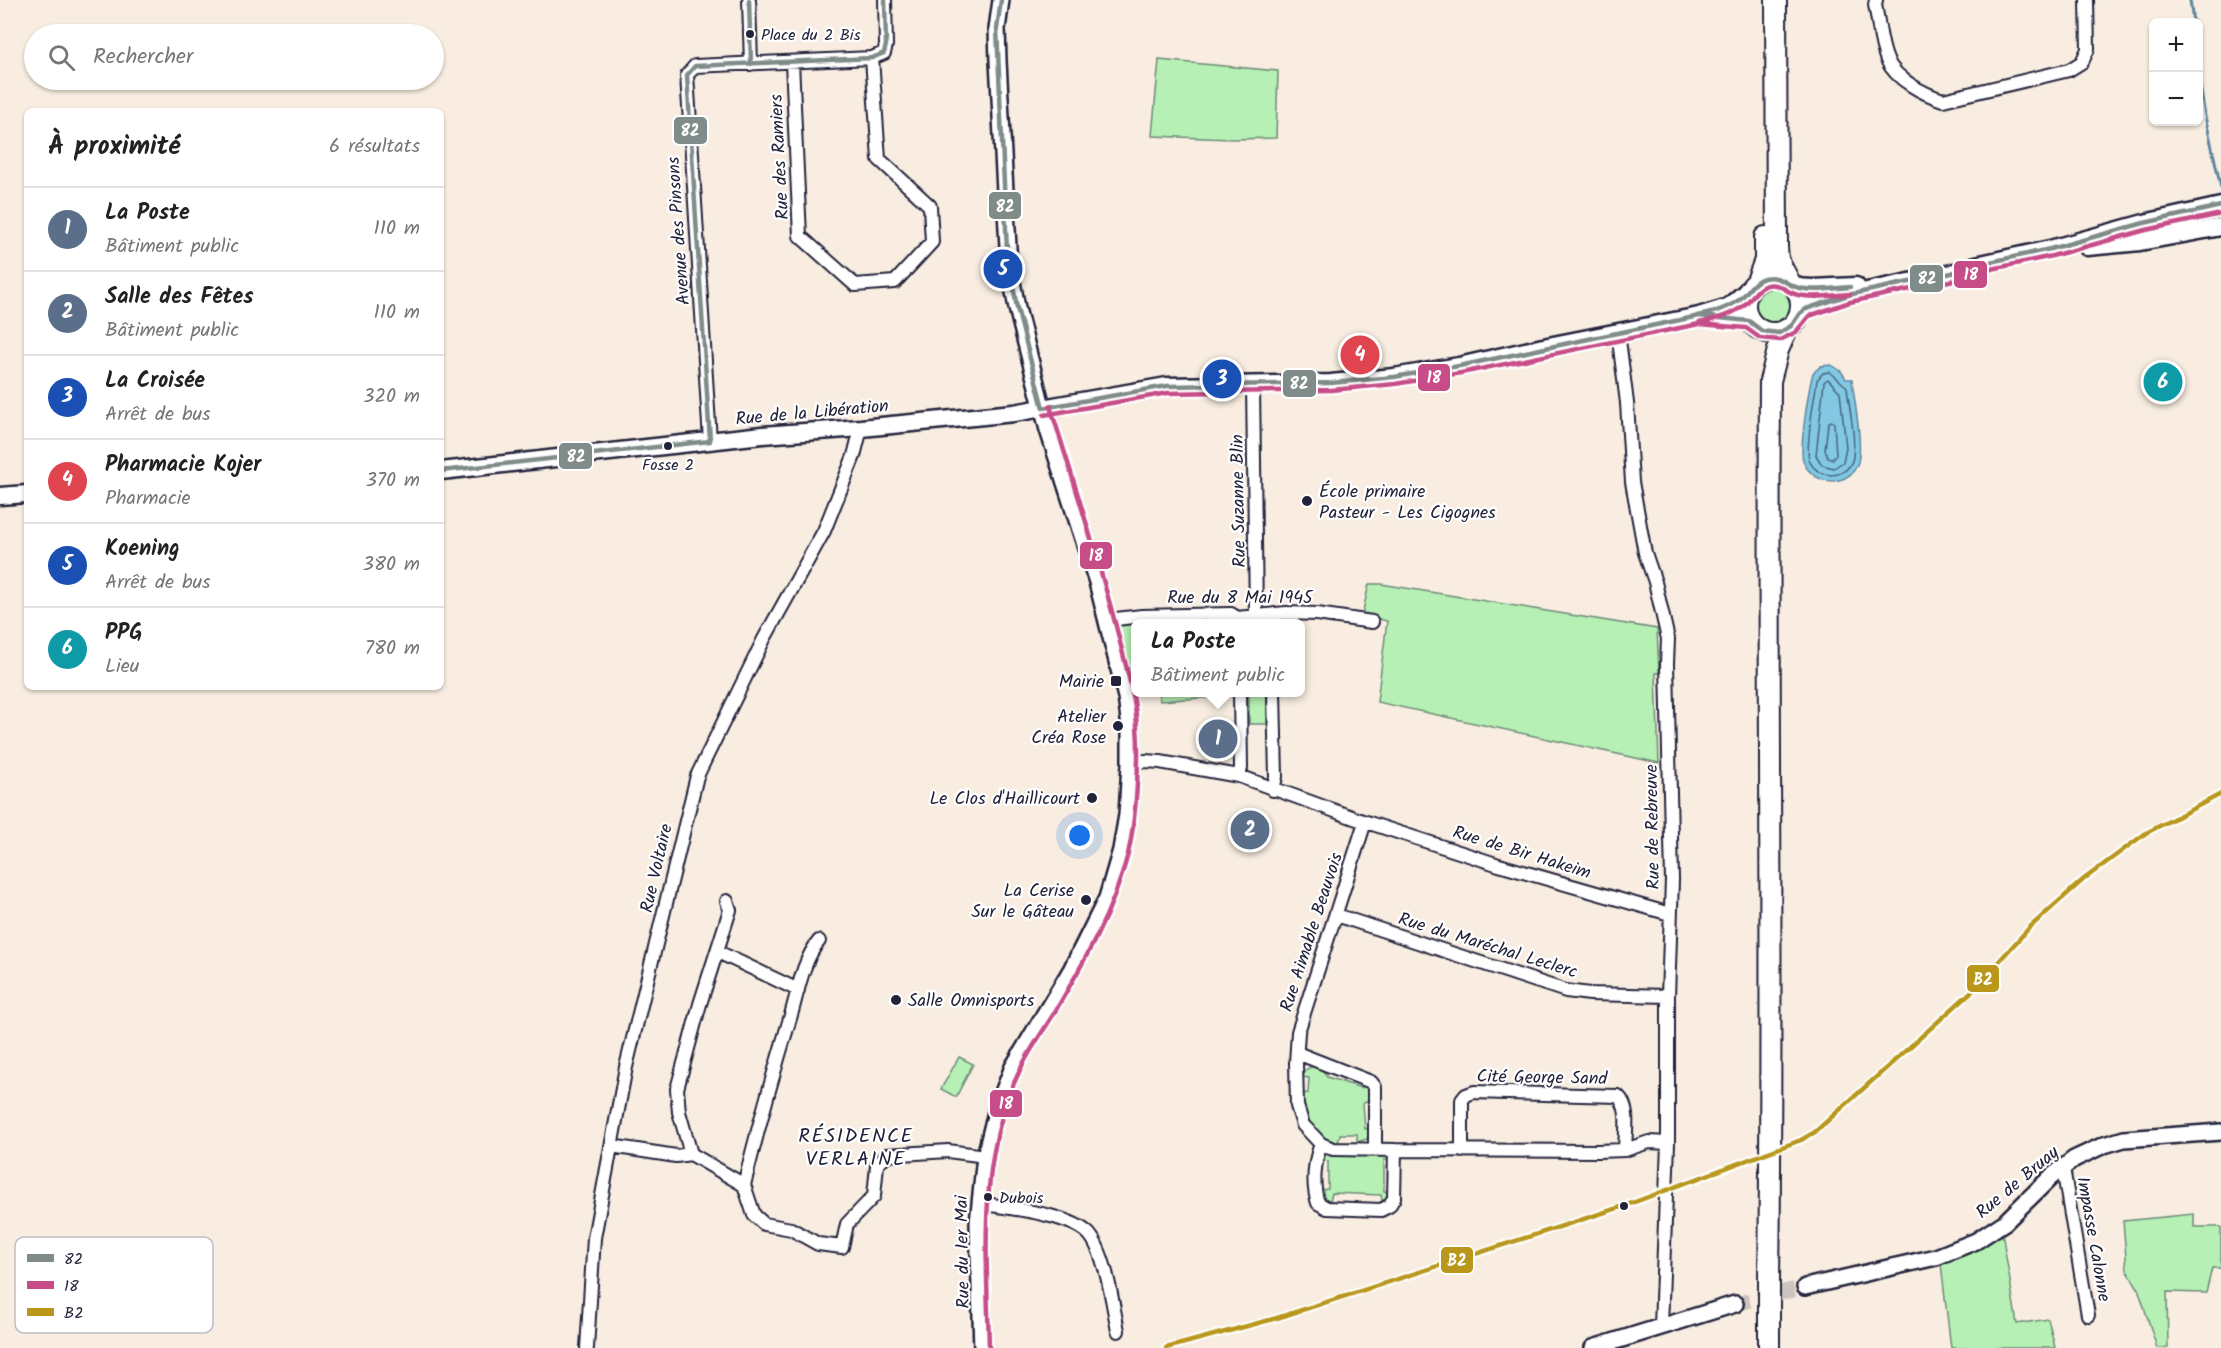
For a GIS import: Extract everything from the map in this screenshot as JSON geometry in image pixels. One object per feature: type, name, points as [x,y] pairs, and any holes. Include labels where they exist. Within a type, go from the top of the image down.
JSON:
[{"type":"main road","points":[[1766,0],[1765,260],[1744,306],[1770,381]]},
{"type":"main road","points":[[1768,1348],[1772,957],[1769,714],[1770,381],[1778,350],[1787,329],[1800,313],[1801,299],[1778,260],[1776,0]]},
{"type":"main road","points":[[1800,313],[1816,305],[1848,295],[1952,273],[2144,223],[2221,206]]},
{"type":"main road","points":[[2050,249],[2140,242],[2221,227]]},
{"type":"main road","points":[[1699,316],[1728,307],[1753,285],[1773,276],[1792,284],[1813,288],[1892,284]]},
{"type":"main road","name":"Rue de la Libération","points":[[444,471],[762,435],[861,428],[1042,408],[1167,386],[1331,383],[1394,378],[1699,316]]},
{"type":"main road","points":[[1699,316],[1752,324],[1771,333],[1787,329]]},
{"type":"main road","points":[[0,496],[24,494]]},
{"type":"street","points":[[749,0],[751,64]]},
{"type":"street","name":"Rue des Ramiers","points":[[792,62],[800,236],[855,285],[895,282],[932,242],[930,206],[879,159],[878,56],[886,45],[885,0]]},
{"type":"street","name":"Rue du 1er Mai","points":[[982,1348],[978,1250],[979,1203],[984,1156],[997,1108],[1013,1067],[1071,970],[1107,898],[1121,850],[1127,816],[1130,764],[1129,711],[1097,582],[1042,408],[1017,308],[1007,250],[997,28],[1001,0]]},
{"type":"street","points":[[1876,0],[1875,5],[1887,61],[1899,76],[1929,95],[1943,100],[2069,70],[2082,62],[2088,49],[2087,0]]},
{"type":"street","name":"Avenue des Pinsons","points":[[710,441],[687,75],[694,66],[878,56]]},
{"type":"street","name":"Rue de Rebreuve","points":[[1618,332],[1628,403],[1632,482],[1645,553],[1655,582],[1668,639],[1672,880],[1668,996],[1668,1143],[1661,1326]]},
{"type":"street","name":"Rue Suzanne Blin","points":[[1253,384],[1256,617]]},
{"type":"street","name":"Rue Voltaire","points":[[586,1348],[594,1238],[626,1067],[697,776],[764,639],[824,531],[854,456],[861,428]]},
{"type":"street","name":"Rue du 8 Mai 1945","points":[[1107,620],[1142,616],[1212,614],[1231,614],[1236,619]]},
{"type":"street","name":"Rue du 8 Mai 1945","points":[[1275,619],[1286,614],[1317,614],[1372,622]]},
{"type":"street","name":"Rue du 8 Mai 1945","points":[[1247,619],[1256,617],[1267,619]]},
{"type":"street","points":[[1239,776],[1241,768],[1240,697]]},
{"type":"street","points":[[1273,790],[1276,777],[1274,697]]},
{"type":"street","name":"Rue de Bir Hakeim","points":[[1130,764],[1145,761],[1160,762],[1239,776],[1365,822],[1499,865],[1670,914]]},
{"type":"street","name":"Rue Aimable Beauvois","points":[[1297,1053],[1298,1032],[1365,822]]},
{"type":"street","points":[[692,1154],[679,1112],[677,1089],[700,1004],[730,910],[728,901]]},
{"type":"street","name":"Rue du Maréchal Leclerc","points":[[1336,915],[1566,991],[1590,994],[1668,996]]},
{"type":"street","points":[[819,941],[812,950],[798,990],[744,1185],[754,1215],[764,1224],[791,1229],[818,1244],[842,1248],[847,1224],[874,1196],[877,1165],[886,1155],[948,1151],[984,1156]]},
{"type":"street","points":[[718,952],[798,990]]},
{"type":"street","points":[[1375,1150],[1375,1087],[1371,1082],[1297,1053],[1298,1106],[1303,1125],[1320,1144],[1333,1149],[1375,1150],[1462,1151],[1625,1150],[1649,1142],[1668,1143]]},
{"type":"street","name":"Cité George Sand","points":[[1462,1151],[1462,1100],[1466,1095],[1474,1092],[1618,1096],[1624,1101],[1626,1108],[1625,1150]]},
{"type":"street","name":"Rue de Bruay","points":[[1805,1287],[1936,1257],[1976,1241],[2005,1222],[2051,1177],[2074,1159],[2104,1145],[2124,1139],[2221,1132]]},
{"type":"street","points":[[1320,1144],[1315,1158],[1315,1194],[1318,1203],[1327,1208],[1381,1210],[1389,1206],[1394,1198],[1395,1150]]},
{"type":"street","points":[[611,1146],[676,1156],[692,1154],[744,1185]]},
{"type":"street","name":"Impasse Calonne","points":[[2063,1168],[2088,1316]]},
{"type":"street","points":[[979,1203],[1061,1219],[1078,1225],[1090,1235],[1099,1253],[1109,1286],[1118,1331]]},
{"type":"street","points":[[1593,1348],[1735,1304]]},
{"type":"green space","points":[[1159,60],[1278,71],[1276,138],[1152,136]]},
{"type":"green space","points":[[1772,284],[1786,290],[1792,304],[1786,318],[1772,324],[1758,318],[1752,304],[1758,290]]},
{"type":"green space","points":[[1369,584],[1381,584],[1657,629],[1659,763],[1377,702],[1387,621],[1362,615]]},
{"type":"green space","points":[[1131,622],[1131,687],[1118,623]]},
{"type":"green space","points":[[1159,697],[1212,697],[1160,701]]},
{"type":"green space","points":[[1249,697],[1267,697],[1267,724],[1249,724]]},
{"type":"green space","points":[[959,1057],[973,1064],[956,1097],[941,1089]]},
{"type":"green space","points":[[1315,1064],[1321,1067],[1327,1077],[1361,1088],[1362,1082],[1368,1085],[1372,1097],[1363,1104],[1365,1129],[1371,1127],[1367,1139],[1357,1142],[1357,1134],[1340,1134],[1338,1143],[1321,1135],[1310,1125],[1300,1094],[1308,1093],[1309,1078],[1302,1077],[1304,1071]]},
{"type":"green space","points":[[1327,1150],[1331,1155],[1379,1156],[1381,1153],[1388,1155],[1391,1159],[1384,1160],[1384,1191],[1390,1192],[1388,1197],[1382,1201],[1381,1195],[1332,1193],[1330,1201],[1322,1196],[1320,1190],[1328,1189],[1328,1161],[1320,1159]]},
{"type":"green space","points":[[2194,1214],[2194,1227],[2221,1227],[2221,1268],[2212,1268],[2206,1293],[2167,1292],[2168,1348],[2157,1348],[2138,1288],[2127,1270],[2123,1221]]},
{"type":"green space","points":[[2002,1232],[2017,1324],[2048,1319],[2055,1348],[1951,1348],[1941,1264],[1974,1249]]},
{"type":"water","points":[[1831,365],[1841,371],[1846,379],[1852,379],[1858,421],[1859,454],[1854,471],[1847,477],[1831,481],[1814,475],[1807,469],[1803,460],[1802,443],[1813,373],[1821,366]]},
{"type":"waterway","points":[[2190,0],[2192,18]]},
{"type":"waterway","points":[[2203,104],[2221,188]]},
{"type":"tunnel","points":[[1735,1304],[1805,1287]]},
{"type":"transit line","name":"82","points":[[749,0],[751,64]]},
{"type":"transit line","name":"82","points":[[710,441],[687,75],[695,66],[872,58],[884,53],[886,45],[885,0]]},
{"type":"transit line","name":"82","points":[[1001,0],[997,29],[1007,251],[1017,308],[1043,408]]},
{"type":"transit line","name":"82","points":[[1043,408],[1167,386],[1331,383],[1394,377],[1459,366],[1699,316],[1749,321],[1762,331],[1779,333],[1791,326],[1800,313],[1806,309],[1848,295],[1952,273],[2144,223],[2221,206]]},
{"type":"transit line","name":"18","points":[[1044,415],[1168,393],[1331,390],[1395,384],[1461,373],[1699,324],[1746,328],[1760,338],[1780,340],[1796,332],[1809,316],[1850,302],[1954,280],[2146,230],[2221,214]]},
{"type":"transit line","name":"82","points":[[1697,316],[1730,305],[1740,299],[1757,282],[1769,277],[1805,289],[1850,287]]},
{"type":"transit line","name":"18","points":[[1699,323],[1733,312],[1760,289],[1771,284],[1804,296],[1850,294]]},
{"type":"transit line","name":"18","points":[[1050,406],[1086,520],[1131,688]]},
{"type":"transit line","name":"82","points":[[444,471],[710,441]]},
{"type":"transit line","name":"18","points":[[989,1348],[988,1207],[997,1137],[1006,1103],[1020,1070],[1086,957],[1106,917],[1122,875],[1128,854],[1137,790],[1137,726],[1133,697]]},
{"type":"transit line","name":"B2","points":[[1166,1348],[1277,1318],[1624,1206],[1801,1140],[1815,1132],[1971,992],[2030,927],[2084,879],[2146,833],[2221,794]]},
{"type":"place","name":"Place du 2 Bis","points":[[750,34]]},
{"type":"place","name":"Koening","points":[[1003,269]]},
{"type":"place","name":"Pharmacie Kojer","points":[[1360,355]]},
{"type":"place","name":"La Croisée","points":[[1222,379]]},
{"type":"place","name":"PPG","points":[[2163,382]]},
{"type":"place","name":"Fosse 2","points":[[668,446]]},
{"type":"place","name":"École primaire Pasteur - Les Cigognes","points":[[1307,501]]},
{"type":"place","name":"Mairie","points":[[1116,681]]},
{"type":"place","name":"Atelier Créa Rose","points":[[1118,726]]},
{"type":"place","name":"La Poste","points":[[1218,739]]},
{"type":"place","name":"Le Clos d'Haillicourt","points":[[1092,798]]},
{"type":"place","name":"Salle des Fêtes","points":[[1250,830]]},
{"type":"place","name":"La Cerise Sur le Gâteau","points":[[1086,900]]},
{"type":"place","name":"Salle Omnisports","points":[[896,1000]]},
{"type":"place","name":"Dubois","points":[[988,1197]]},
{"type":"district","name":"RÉSIDENCE VERLAINE","points":[[856,1146]]}]
